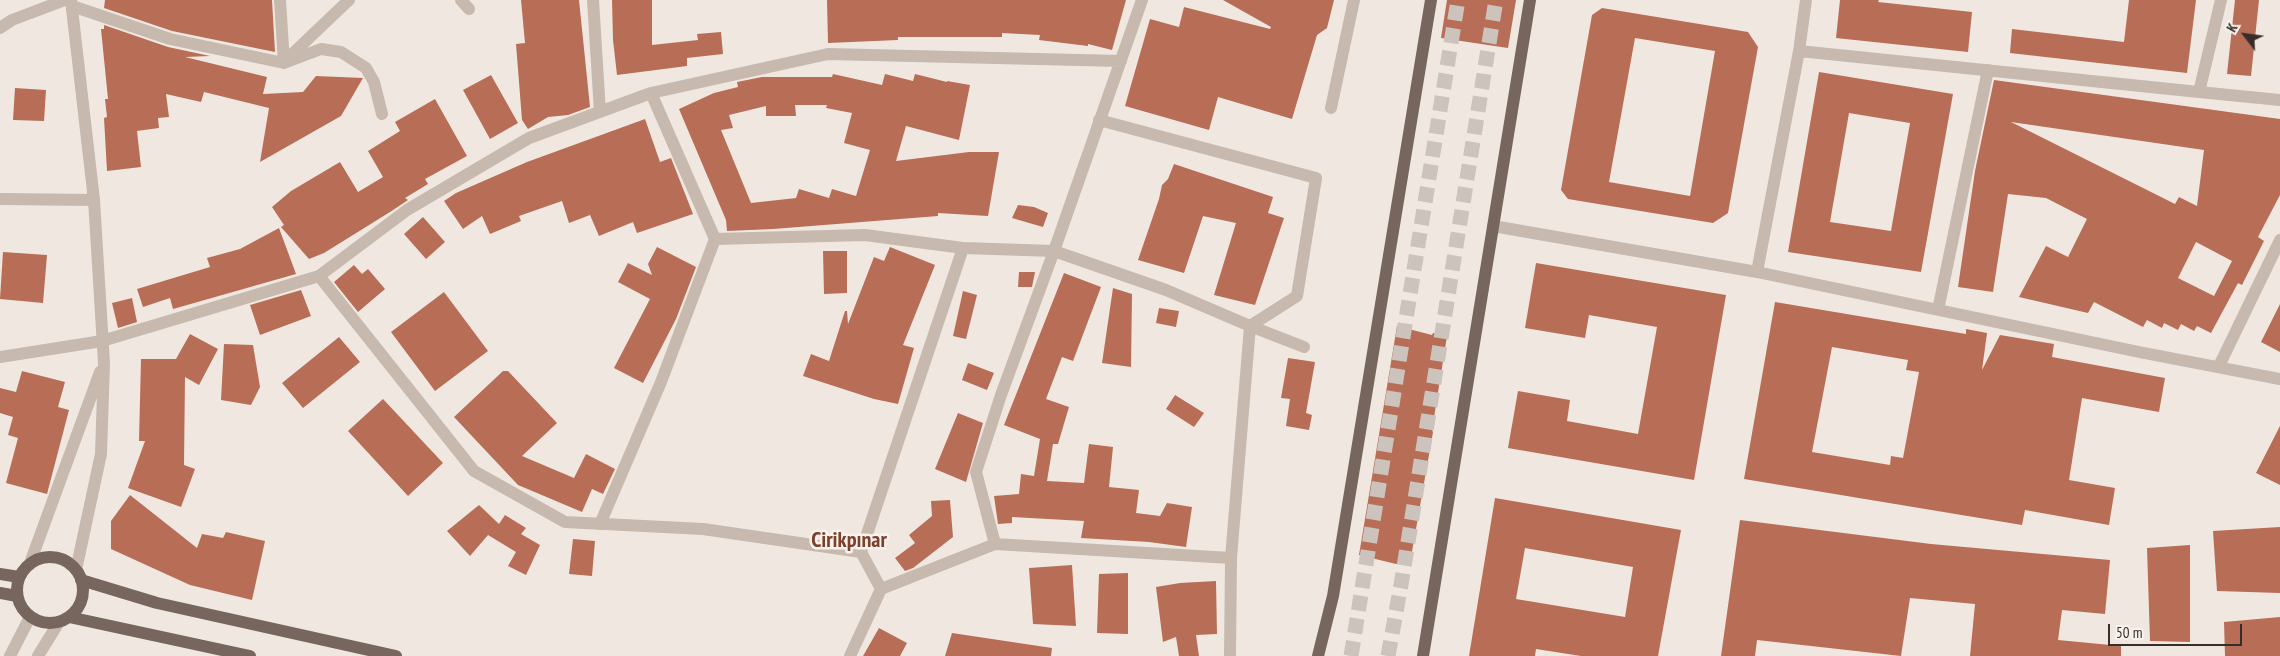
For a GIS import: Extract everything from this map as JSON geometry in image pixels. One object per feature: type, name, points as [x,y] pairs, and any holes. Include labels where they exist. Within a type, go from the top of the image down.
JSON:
[{"type":"main road","points":[[1318,656],[1333,596],[1431,0]]},
{"type":"main road","points":[[1423,656],[1530,0]]},
{"type":"main road","points":[[250,656],[64,620],[48,624],[30,617],[20,607],[17,596],[19,577],[30,563],[49,557],[64,561],[79,575],[157,603],[396,656]]},
{"type":"main road","points":[[0,574],[19,577]]},
{"type":"main road","points":[[64,620],[81,600],[79,575]]},
{"type":"main road","points":[[0,594],[17,596]]},
{"type":"street","points":[[280,0],[284,63]]},
{"type":"street","points":[[284,63],[349,0]]},
{"type":"street","points":[[593,0],[600,112]]},
{"type":"street","points":[[995,544],[976,472],[1001,395],[1054,251],[1142,0]]},
{"type":"street","points":[[1331,108],[1354,0]]},
{"type":"street","points":[[1757,272],[1799,50],[1806,0]]},
{"type":"street","points":[[2200,92],[2221,0]]},
{"type":"street","points":[[69,2],[94,200],[104,363],[101,454],[79,575]]},
{"type":"street","points":[[0,28],[12,20],[69,2],[170,39],[284,63],[321,49],[341,52],[366,68],[374,82],[382,114]]},
{"type":"street","points":[[1799,50],[2280,100]]},
{"type":"street","points":[[0,357],[102,341],[319,276],[408,210],[521,143],[651,93],[828,54],[1120,61]]},
{"type":"street","points":[[1938,310],[1988,70]]},
{"type":"street","points":[[600,524],[661,382],[715,239],[651,93]]},
{"type":"street","points":[[1100,120],[1316,178],[1297,296],[1250,326]]},
{"type":"street","points":[[0,200],[94,200]]},
{"type":"street","points":[[1493,226],[1757,272],[2139,352],[2280,379]]},
{"type":"street","points":[[715,239],[865,235],[963,248],[1054,251],[1166,290],[1304,347]]},
{"type":"street","points":[[2219,366],[2280,240]]},
{"type":"street","points":[[881,589],[861,552],[963,248]]},
{"type":"street","points":[[319,276],[474,471],[565,522],[703,530],[861,552]]},
{"type":"street","points":[[1230,656],[1231,558],[1250,326]]},
{"type":"street","points":[[30,563],[104,363]]},
{"type":"street","points":[[850,656],[881,589],[995,544],[1231,558]]},
{"type":"street","points":[[10,656],[30,617]]},
{"type":"street","points":[[38,656],[64,620]]},
{"type":"building","points":[[105,0],[272,0],[275,52],[172,31],[104,8]]},
{"type":"building","points":[[521,0],[579,0],[590,107],[568,115],[548,117],[528,129],[522,120],[516,44],[525,43]]},
{"type":"building","points":[[612,0],[652,0],[652,45],[698,40],[697,34],[721,32],[723,54],[687,58],[687,66],[617,75],[613,40]]},
{"type":"building","points":[[827,0],[1126,0],[1112,50],[1088,44],[1088,46],[1039,40],[1040,35],[1002,33],[1002,37],[898,37],[898,40],[828,43]]},
{"type":"building","points":[[1223,0],[1334,0],[1327,28],[1317,35],[1292,119],[1218,97],[1209,130],[1125,106],[1150,19],[1179,27],[1184,7],[1270,29],[1271,27]]},
{"type":"building","points":[[1447,0],[1516,0],[1508,48],[1441,38]]},
{"type":"building","points":[[1840,0],[1879,0],[1878,2],[1972,12],[1968,52],[1836,38]]},
{"type":"building","points":[[2129,0],[2196,0],[2187,73],[2010,53],[2012,29],[2124,42]]},
{"type":"building","points":[[2235,0],[2259,0],[2251,76],[2227,74]]},
{"type":"building","points":[[1602,8],[1748,32],[1758,47],[1728,213],[1713,223],[1568,199],[1561,190],[1592,15]],"holes":[[[1635,38],[1715,51],[1690,196],[1609,182]]]},
{"type":"building","points":[[104,25],[168,47],[210,56],[185,57],[267,77],[263,94],[303,92],[316,76],[363,78],[341,116],[260,162],[269,108],[204,92],[201,102],[166,94],[169,117],[158,118],[159,128],[137,131],[141,167],[107,171],[104,118],[107,117],[105,99],[108,99],[101,29],[104,29]]},
{"type":"building","points":[[1819,72],[1953,94],[1921,272],[1788,252]],"holes":[[[1849,113],[1910,123],[1891,231],[1830,222]]]},
{"type":"building","points":[[833,74],[882,85],[885,74],[913,81],[915,74],[947,82],[970,85],[959,140],[906,126],[896,161],[969,152],[999,152],[988,216],[938,213],[938,216],[727,231],[726,220],[679,109],[714,93],[738,87],[737,82],[762,77],[832,77]],"holes":[[[795,105],[827,105],[826,108],[852,113],[844,143],[870,150],[856,196],[832,189],[829,198],[799,189],[796,198],[751,203],[721,130],[733,128],[729,115],[766,106],[766,116],[796,116]]]},
{"type":"building","points":[[491,75],[518,123],[490,139],[463,90]]},
{"type":"building","points":[[1994,80],[2280,119],[2280,195],[2258,237],[2264,241],[2242,285],[2238,283],[2211,333],[2197,326],[2194,331],[2181,324],[2178,330],[2164,323],[2162,328],[2147,320],[2143,327],[2094,302],[2088,313],[2019,297],[2046,246],[2068,257],[2087,219],[2046,198],[2008,194],[1993,292],[1958,287],[1975,171]],"holes":[[[2011,122],[2204,150],[2197,206],[2179,197],[2175,204]],[[2196,242],[2232,261],[2214,296],[2178,278]]]},
{"type":"building","points":[[15,88],[46,90],[44,121],[13,120]]},
{"type":"building","points":[[435,99],[467,156],[425,179],[428,184],[405,198],[408,200],[390,212],[324,253],[309,259],[281,227],[284,225],[272,207],[291,191],[340,162],[358,192],[383,177],[368,151],[400,131],[395,122]]},
{"type":"building","points":[[645,119],[660,162],[671,158],[693,214],[637,233],[633,222],[599,236],[590,215],[569,223],[562,201],[519,216],[521,221],[490,234],[482,216],[463,229],[444,201],[456,193],[527,162]]},
{"type":"building","points":[[1174,164],[1273,197],[1268,213],[1284,218],[1255,305],[1214,295],[1236,223],[1203,216],[1184,273],[1138,260],[1162,185],[1168,179]]},
{"type":"building","points":[[1018,205],[1034,207],[1048,213],[1043,227],[1012,218]]},
{"type":"building","points":[[423,217],[445,242],[426,259],[404,234]]},
{"type":"building","points":[[279,228],[296,274],[173,309],[170,298],[143,307],[137,289],[210,267],[207,258],[240,249]]},
{"type":"building","points":[[657,247],[696,267],[676,319],[643,383],[614,368],[650,299],[618,282],[628,263],[652,275],[648,264]]},
{"type":"building","points":[[890,247],[935,265],[903,345],[914,348],[898,404],[874,399],[803,376],[811,354],[829,361],[845,311],[847,311],[848,324],[874,257],[884,261]]},
{"type":"building","points":[[823,251],[847,251],[847,293],[824,294]]},
{"type":"building","points":[[3,252],[47,255],[43,303],[0,299]]},
{"type":"building","points":[[1536,263],[1726,295],[1694,480],[1508,448],[1518,391],[1570,400],[1567,421],[1638,434],[1657,327],[1589,315],[1585,338],[1525,328]]},
{"type":"building","points":[[354,265],[362,274],[368,269],[385,289],[358,312],[334,282]]},
{"type":"building","points":[[1019,272],[1035,272],[1032,287],[1018,287]]},
{"type":"building","points":[[1064,273],[1101,287],[1073,361],[1062,357],[1046,399],[1069,407],[1058,444],[1053,444],[1047,481],[1084,483],[1089,444],[1113,447],[1109,487],[1139,490],[1136,513],[1160,516],[1167,503],[1192,507],[1186,547],[1149,542],[1081,538],[1084,521],[1012,517],[1012,523],[998,524],[994,496],[1019,494],[1021,474],[1034,476],[1040,439],[1004,425]]},
{"type":"building","points":[[1113,288],[1132,294],[1131,367],[1102,363]]},
{"type":"building","points":[[301,290],[311,316],[260,335],[250,305]]},
{"type":"building","points":[[963,291],[977,295],[966,339],[953,336]]},
{"type":"building","points":[[444,292],[488,351],[435,391],[391,332]]},
{"type":"building","points":[[132,298],[137,322],[118,328],[112,303]]},
{"type":"building","points":[[1775,302],[1966,334],[1966,329],[1987,333],[1982,370],[2000,335],[2054,344],[2052,357],[2165,378],[2159,412],[2082,398],[2069,480],[2115,488],[2109,525],[2025,510],[2022,525],[1744,479]],"holes":[[[1832,347],[1908,360],[1906,370],[1919,372],[1903,458],[1891,456],[1890,465],[1812,452]]]},
{"type":"building","points":[[2280,304],[2280,352],[2261,342]]},
{"type":"building","points":[[1159,308],[1179,311],[1176,327],[1156,323]]},
{"type":"building","points":[[1397,326],[1432,335],[1433,333],[1447,336],[1433,432],[1410,563],[1396,564],[1359,555]]},
{"type":"building","points":[[190,334],[218,349],[199,385],[185,377],[184,465],[195,469],[181,507],[128,488],[145,441],[139,441],[141,359],[176,359]]},
{"type":"building","points":[[339,337],[360,362],[303,408],[282,383]]},
{"type":"building","points":[[224,344],[253,345],[260,387],[251,405],[221,400]]},
{"type":"building","points":[[1288,358],[1315,362],[1306,413],[1312,415],[1309,430],[1286,426],[1290,399],[1281,398]]},
{"type":"building","points":[[968,363],[994,373],[987,390],[962,380]]},
{"type":"building","points":[[22,371],[65,382],[58,407],[69,410],[47,494],[6,483],[18,438],[8,435],[13,417],[0,413],[0,388],[16,392]]},
{"type":"building","points":[[503,371],[508,371],[557,423],[522,456],[574,478],[586,454],[615,469],[603,494],[592,489],[582,512],[518,485],[454,417]]},
{"type":"building","points":[[1175,395],[1204,413],[1194,427],[1166,409]]},
{"type":"building","points":[[383,399],[443,463],[408,496],[348,431]]},
{"type":"building","points":[[958,413],[983,423],[966,482],[935,469]]},
{"type":"building","points":[[2280,426],[2280,485],[2256,473]]},
{"type":"building","points":[[130,495],[197,548],[202,534],[223,538],[226,532],[265,541],[252,600],[190,585],[111,549],[111,521]]},
{"type":"building","points":[[1495,498],[1681,530],[1658,656],[1581,656],[1536,649],[1535,656],[1469,656]],"holes":[[[1525,548],[1633,567],[1625,617],[1516,599]]]},
{"type":"building","points":[[950,500],[953,537],[913,568],[905,571],[895,558],[915,543],[909,535],[932,516],[931,501]]},
{"type":"building","points":[[479,505],[499,524],[505,515],[526,528],[521,534],[540,545],[526,575],[508,566],[516,552],[488,535],[470,556],[447,531]]},
{"type":"building","points":[[1740,520],[1931,544],[2110,560],[2105,614],[2062,610],[2058,640],[2121,646],[2121,656],[1970,656],[1975,604],[1910,598],[1901,656],[1757,640],[1755,656],[1721,656]]},
{"type":"building","points":[[2280,527],[2280,593],[2217,591],[2213,531]]},
{"type":"building","points":[[573,539],[595,541],[592,576],[569,574]]},
{"type":"building","points":[[2190,545],[2190,642],[2150,641],[2147,548]]},
{"type":"building","points":[[1072,565],[1076,626],[1033,624],[1029,568]]},
{"type":"building","points":[[1128,573],[1128,634],[1097,633],[1099,574]]},
{"type":"building","points":[[1216,581],[1217,634],[1196,635],[1199,656],[1179,656],[1176,637],[1163,642],[1156,587],[1180,583]]},
{"type":"building","points":[[2280,617],[2280,656],[2225,656],[2224,622]]},
{"type":"building","points":[[879,628],[907,643],[900,656],[863,656]]},
{"type":"building","points":[[952,633],[1052,648],[1051,656],[945,656]]},
{"type":"tunnel","points":[[1351,656],[1458,0]]},
{"type":"tunnel","points":[[1388,656],[1496,0]]},
{"type":"district","name":"Cirikpınar","points":[[849,541]]}]
